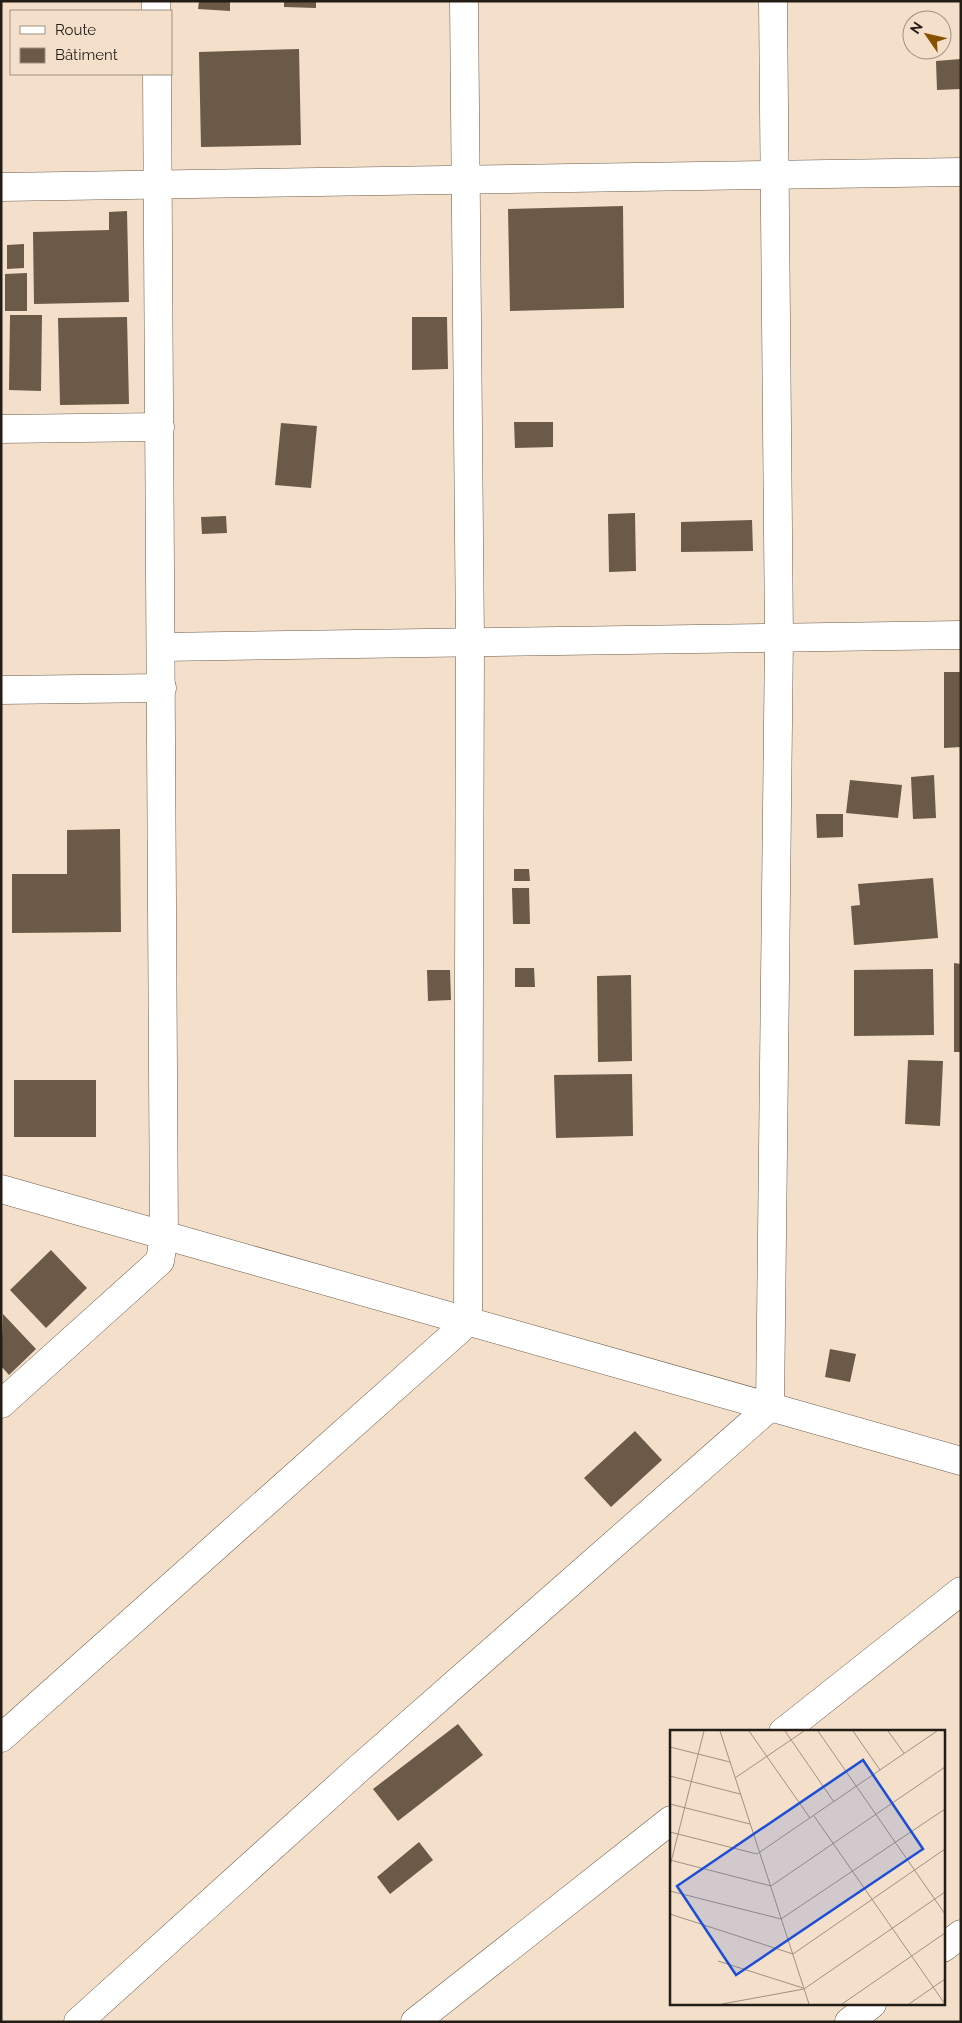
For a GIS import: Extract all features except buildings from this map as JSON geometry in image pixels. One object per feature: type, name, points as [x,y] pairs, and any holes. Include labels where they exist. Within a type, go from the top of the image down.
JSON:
[{"type":"street","points":[[1,1738],[468,1322],[470,642],[464,1]]},
{"type":"street","points":[[78,2022],[356,1771],[770,1407],[779,638],[773,1]]},
{"type":"street","points":[[1,1404],[160,1261],[164,1236],[162,647],[157,75]]},
{"type":"street","points":[[1,187],[961,172]]},
{"type":"street","points":[[1,429],[160,427]]},
{"type":"street","points":[[162,647],[961,635]]},
{"type":"street","points":[[1,690],[162,688]]},
{"type":"street","points":[[1,1189],[961,1461]]},
{"type":"street","points":[[786,1730],[961,1591]]},
{"type":"street","points":[[415,2022],[670,1821]]},
{"type":"street","points":[[944,1947],[961,1934]]},
{"type":"street","points":[[850,2022],[870,2006]]}]
